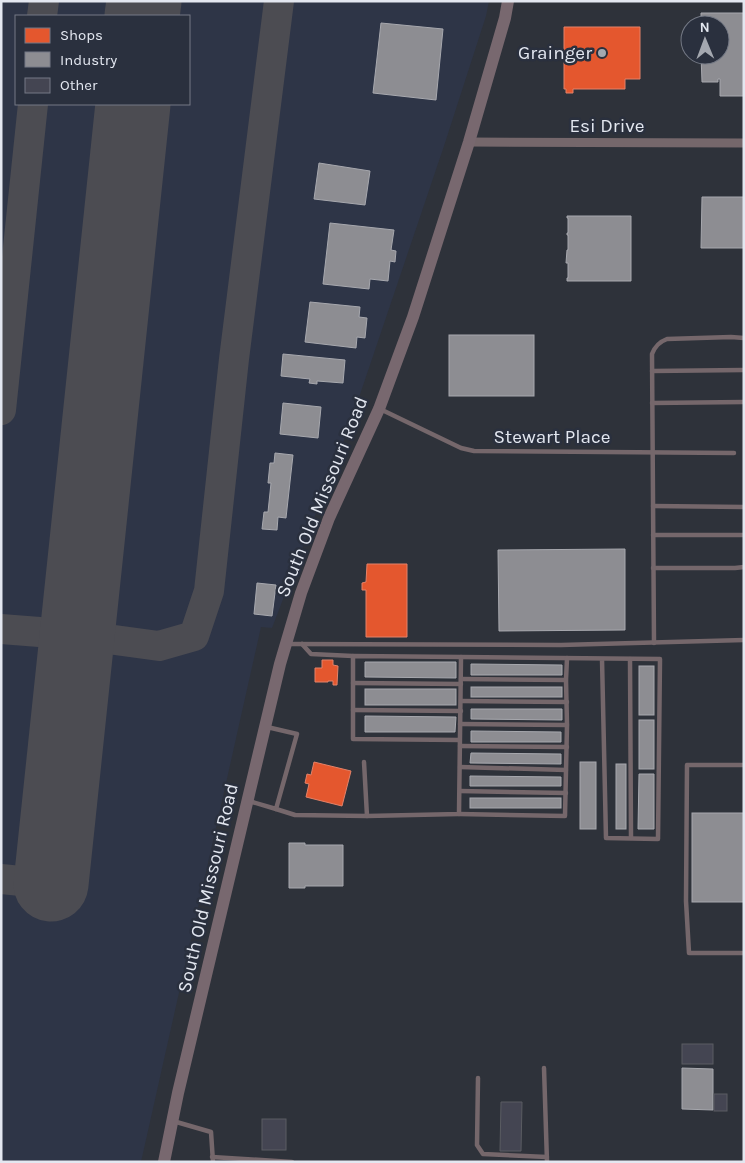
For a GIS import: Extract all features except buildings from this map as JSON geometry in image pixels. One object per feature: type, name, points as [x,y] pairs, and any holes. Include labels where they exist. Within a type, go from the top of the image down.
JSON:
[{"type":"main road","name":"South Old Missouri Road","points":[[164,1162],[265,727],[301,593],[329,518],[379,409],[413,317],[469,142],[505,18],[508,1]]},
{"type":"street","name":"Esi Drive","points":[[469,142],[744,143]]},
{"type":"lane","points":[[654,643],[652,354],[659,342],[667,339],[744,338]]},
{"type":"lane","points":[[652,371],[744,370]]},
{"type":"lane","points":[[652,403],[744,402]]},
{"type":"lane","name":"Stewart Place","points":[[379,409],[461,448],[474,451],[734,454]]},
{"type":"lane","points":[[653,506],[744,506]]},
{"type":"lane","points":[[653,536],[744,535]]},
{"type":"lane","points":[[653,568],[744,567]]},
{"type":"lane","points":[[286,644],[479,645],[744,640]]},
{"type":"lane","points":[[302,644],[311,654],[353,656],[660,659],[658,839],[606,838],[602,659]]},
{"type":"lane","points":[[353,656],[353,740],[460,740]]},
{"type":"lane","points":[[460,814],[461,657]]},
{"type":"lane","points":[[248,801],[295,815],[460,814],[565,816],[567,658]]},
{"type":"lane","points":[[630,659],[630,838]]},
{"type":"lane","points":[[353,683],[566,680]]},
{"type":"lane","points":[[461,700],[566,702]]},
{"type":"lane","points":[[353,710],[461,711]]},
{"type":"lane","points":[[460,724],[567,726]]},
{"type":"lane","points":[[265,727],[297,734],[276,808]]},
{"type":"lane","points":[[460,746],[567,747]]},
{"type":"lane","points":[[364,762],[367,816]]},
{"type":"lane","points":[[744,765],[687,765],[686,901],[689,952],[744,953]]},
{"type":"lane","points":[[460,767],[566,770]]},
{"type":"lane","points":[[460,791],[566,793]]},
{"type":"lane","points":[[478,1078],[476,1145],[483,1154],[547,1160],[544,1068]]},
{"type":"lane","points":[[172,1121],[211,1132],[213,1160],[292,1162]]},
{"type":"shaded area","points":[[1,1],[489,1],[486,16],[444,146],[349,427],[272,628],[261,627],[141,1162],[1,1162]]},
{"type":"taxiway","points":[[42,15],[44,1]]},
{"type":"taxiway","points":[[1,629],[78,635],[159,646],[194,636],[209,591],[234,359],[279,1]]},
{"type":"taxiway","points":[[1,410],[33,105]]},
{"type":"taxiway","points":[[1,879],[51,884]]},
{"type":"runway","points":[[142,15],[144,1]]},
{"type":"runway","points":[[51,884],[133,105]]},
{"type":"place","name":"Grainger","points":[[602,53]]}]
